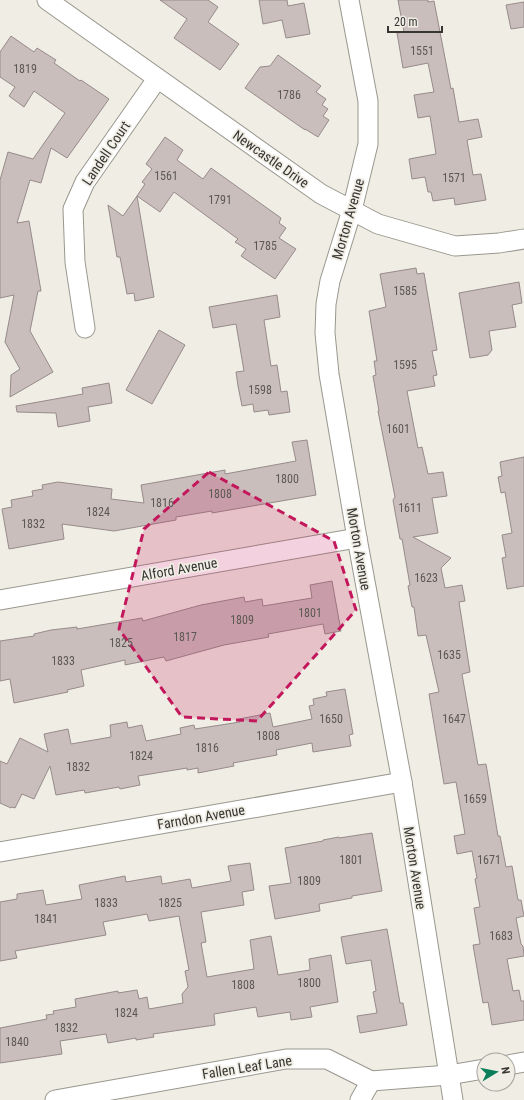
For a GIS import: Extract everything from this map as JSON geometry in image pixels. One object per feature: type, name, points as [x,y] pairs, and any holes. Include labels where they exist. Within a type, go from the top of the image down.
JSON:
[{"type":"street","name":"Newcastle Drive","points":[[47,0],[321,194],[378,224],[455,246],[498,243],[524,239]]},
{"type":"street","name":"Morton Avenue","points":[[349,0],[368,101],[368,144],[352,210],[330,281],[326,304],[326,333],[329,374],[357,538],[402,782],[453,1100]]},
{"type":"street","name":"Landell Court","points":[[85,328],[75,262],[73,209],[85,182],[157,79]]},
{"type":"street","name":"Alford Avenue","points":[[0,600],[357,538]]},
{"type":"street","name":"Farndon Avenue","points":[[0,852],[402,782]]},
{"type":"street","name":"Fallen Leaf Lane","points":[[55,1100],[286,1059],[327,1059],[371,1081]]},
{"type":"street","points":[[360,1100],[371,1081],[448,1075],[476,1070]]},
{"type":"highlighted area","points":[[209,472],[334,541],[356,610],[257,721],[182,717],[119,629],[144,529]]},
{"type":"building","points":[[160,0],[208,0],[218,7],[208,22],[239,44],[220,70],[174,38],[187,19]]},
{"type":"building","points":[[259,0],[287,0],[288,6],[304,3],[310,34],[286,38],[282,20],[263,24]]},
{"type":"building","points":[[398,0],[434,1],[459,122],[478,119],[482,137],[467,140],[473,175],[481,174],[486,200],[455,205],[454,198],[433,201],[431,192],[428,192],[425,177],[412,179],[409,159],[436,154],[430,116],[418,118],[414,95],[434,92],[428,63],[403,68],[397,33],[404,32]]},
{"type":"building","points":[[524,2],[524,27],[511,29],[506,5]]},
{"type":"building","points":[[11,36],[34,52],[37,48],[56,60],[54,63],[109,99],[67,158],[51,148],[41,183],[30,180],[17,223],[29,221],[41,291],[38,291],[30,331],[53,372],[10,397],[11,375],[20,369],[5,342],[14,295],[0,298],[0,180],[8,152],[33,159],[65,113],[34,91],[24,107],[9,96],[15,87],[0,77],[0,52]]},
{"type":"building","points":[[278,55],[321,86],[316,92],[326,99],[322,105],[328,109],[323,116],[329,120],[318,137],[305,130],[245,88],[260,67],[270,66]]},
{"type":"building","points":[[165,137],[183,150],[177,160],[203,179],[211,168],[281,218],[279,223],[286,228],[279,238],[296,249],[275,279],[241,256],[246,249],[235,242],[238,239],[174,192],[160,212],[137,196],[145,184],[142,182],[152,169],[146,164]]},
{"type":"building","points":[[137,196],[154,297],[135,301],[134,293],[127,294],[120,257],[117,257],[108,205],[123,216]]},
{"type":"building","points":[[416,268],[417,274],[424,273],[437,350],[432,351],[437,375],[433,376],[435,386],[407,391],[418,448],[422,447],[428,474],[443,472],[447,496],[432,498],[438,533],[413,537],[451,558],[441,568],[445,588],[462,585],[465,601],[459,602],[470,672],[462,674],[478,765],[486,764],[498,836],[500,836],[506,867],[512,866],[518,900],[521,900],[524,916],[516,918],[524,956],[507,959],[513,991],[519,990],[521,1001],[524,1001],[524,1020],[492,1025],[488,1002],[483,1003],[473,945],[480,944],[474,908],[480,907],[475,879],[477,878],[472,851],[457,854],[454,836],[465,834],[456,782],[444,784],[429,694],[439,692],[426,635],[418,636],[414,607],[412,607],[408,586],[410,585],[402,539],[400,539],[393,500],[395,497],[378,411],[373,376],[376,375],[374,361],[377,361],[369,311],[386,307],[380,274]]},
{"type":"building","points":[[519,282],[522,303],[512,305],[516,327],[489,331],[492,350],[488,355],[470,358],[459,293]]},
{"type":"building","points":[[277,295],[280,317],[264,320],[271,366],[277,365],[281,392],[287,391],[290,412],[269,415],[268,410],[254,412],[253,404],[242,406],[236,372],[244,371],[236,324],[213,328],[209,307]]},
{"type":"building","points":[[159,330],[185,345],[152,404],[126,390]]},
{"type":"building","points":[[109,383],[112,403],[88,407],[90,421],[58,427],[56,413],[17,412],[16,406],[83,394],[82,388]]},
{"type":"building","points":[[307,440],[316,495],[212,513],[212,511],[176,517],[176,520],[114,531],[62,524],[64,539],[9,549],[2,509],[12,507],[11,500],[33,496],[32,491],[43,489],[42,485],[58,482],[112,489],[111,499],[144,503],[141,485],[225,470],[225,474],[296,461],[292,442]]},
{"type":"building","points":[[524,457],[524,586],[507,589],[502,558],[506,557],[502,535],[512,533],[505,492],[501,493],[498,477],[502,476],[500,462]]},
{"type":"building","points":[[332,581],[341,631],[325,634],[323,624],[268,634],[269,637],[224,645],[166,661],[164,657],[125,665],[125,660],[81,670],[84,686],[67,690],[68,692],[14,703],[10,679],[0,681],[0,641],[34,636],[34,634],[51,630],[77,627],[77,629],[142,618],[143,621],[201,605],[244,597],[245,602],[262,599],[263,606],[312,598],[310,585]]},
{"type":"building","points":[[345,689],[353,734],[349,735],[351,746],[313,752],[312,743],[276,750],[277,755],[233,763],[234,766],[198,773],[198,768],[187,770],[187,768],[138,776],[140,785],[85,793],[84,790],[56,795],[50,766],[34,799],[22,794],[15,808],[11,808],[0,803],[0,761],[7,764],[20,738],[48,752],[44,734],[68,729],[71,744],[111,737],[110,725],[127,722],[128,728],[142,725],[146,741],[181,734],[180,728],[194,725],[195,729],[240,722],[239,719],[270,713],[273,727],[312,719],[309,706],[314,705],[313,699],[327,696],[326,692]]},
{"type":"building","points":[[372,833],[382,891],[319,904],[320,911],[275,919],[269,886],[291,883],[285,848],[339,837]]},
{"type":"building","points":[[250,863],[254,890],[242,892],[244,905],[201,912],[206,942],[201,943],[207,977],[254,969],[250,940],[271,936],[278,975],[310,970],[309,959],[331,955],[338,1002],[310,1007],[312,1017],[291,1020],[290,1012],[258,1017],[256,1007],[214,1014],[215,1025],[153,1034],[154,1037],[136,1040],[136,1038],[108,1043],[106,1034],[60,1041],[62,1054],[0,1063],[0,1028],[47,1019],[46,1015],[54,1014],[53,1011],[76,1007],[75,999],[118,991],[118,993],[137,990],[139,999],[147,997],[149,1009],[183,1003],[182,994],[188,987],[185,971],[189,970],[179,916],[149,921],[147,914],[103,922],[106,935],[15,951],[17,958],[0,961],[0,902],[17,899],[17,894],[43,890],[46,905],[82,899],[79,885],[125,876],[126,882],[161,876],[162,884],[190,879],[192,888],[231,881],[228,866]]},
{"type":"building","points":[[387,929],[400,1003],[403,1003],[407,1025],[360,1033],[357,1016],[377,1013],[373,992],[376,991],[371,960],[346,964],[341,937]]}]
